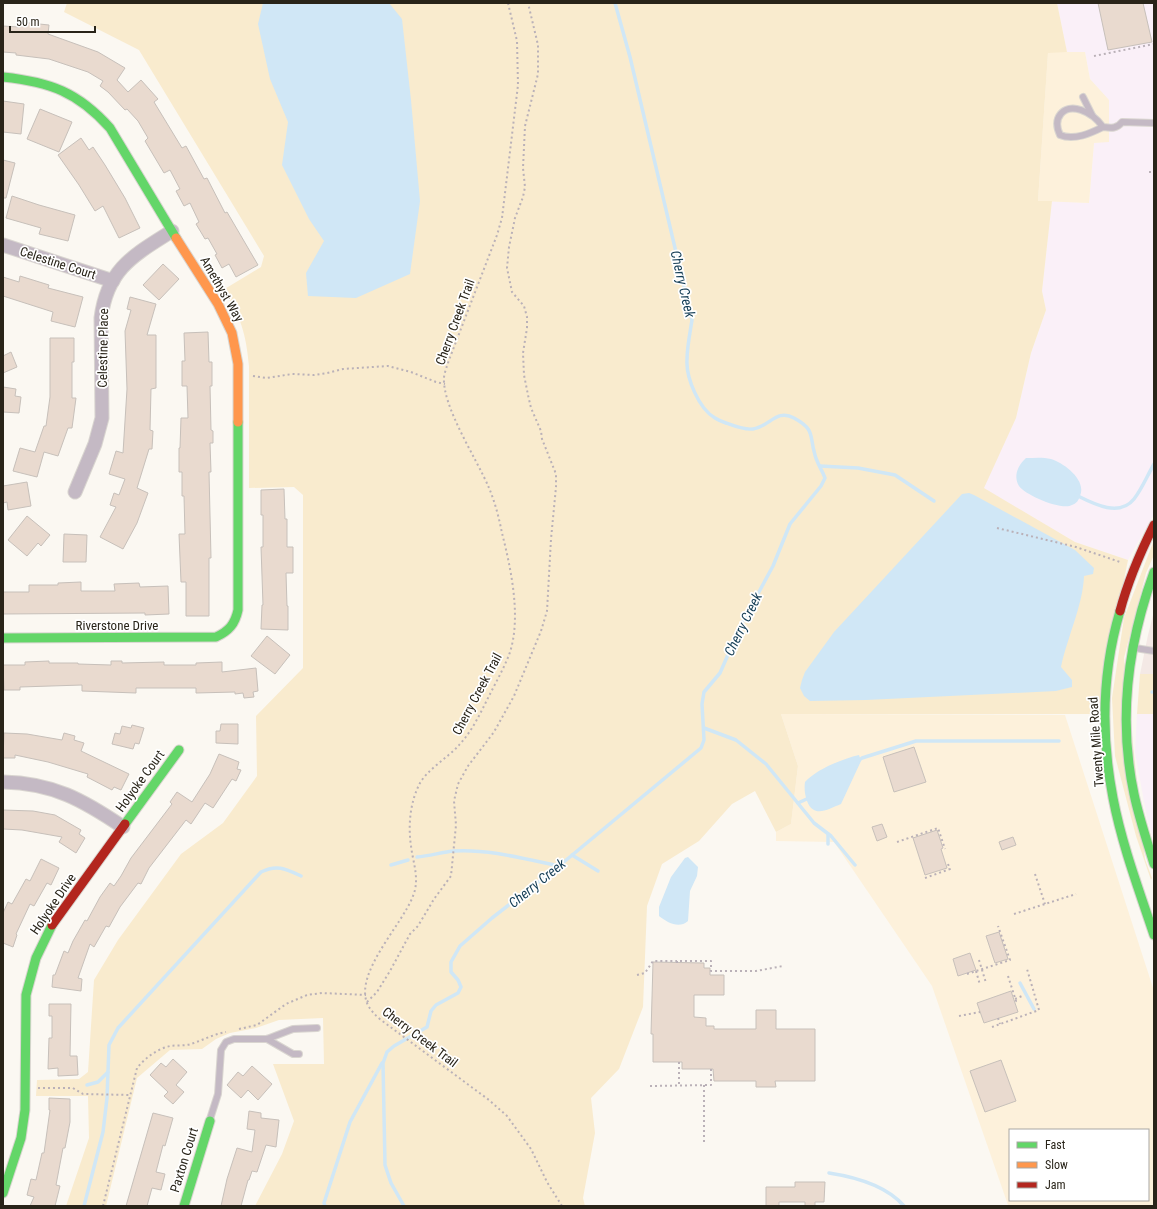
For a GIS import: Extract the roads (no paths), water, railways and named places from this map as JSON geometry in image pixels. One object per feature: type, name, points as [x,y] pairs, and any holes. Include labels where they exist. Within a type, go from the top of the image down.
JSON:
[{"type":"street","name":"Amethyst Way","points":[[3,77],[31,80],[52,86],[72,95],[94,110],[110,128],[218,304],[232,333],[236,349],[238,377],[238,610],[235,624],[230,630]]},
{"type":"street","name":"Celestine Place","points":[[75,492],[95,444],[102,418],[101,318],[104,303],[117,273],[130,259],[172,231]]},
{"type":"street","name":"Celestine Court","points":[[3,245],[113,281]]},
{"type":"street","name":"Twenty Mile Road","points":[[1154,525],[1134,567],[1121,604],[1110,650],[1105,691],[1105,718],[1109,772],[1113,798],[1119,826],[1149,902],[1154,935]]},
{"type":"street","points":[[1154,572],[1142,605],[1131,648],[1126,700],[1128,750],[1135,802],[1154,864]]},
{"type":"street","name":"Riverstone Drive","points":[[3,638],[207,638],[216,637],[230,630]]},
{"type":"street","name":"Holyoke Court","points":[[123,827],[179,750]]},
{"type":"street","points":[[3,782],[38,785],[60,791],[86,803],[123,827]]},
{"type":"street","name":"Holyoke Drive","points":[[3,1193],[21,1138],[24,1118],[25,1006],[32,970],[42,942],[53,923],[123,827]]},
{"type":"street","name":"Paxton Court","points":[[184,1206],[210,1121]]},
{"type":"lane","points":[[1083,97],[1092,116]]},
{"type":"lane","points":[[1103,127],[1092,116],[1081,110],[1067,110],[1060,115],[1057,124],[1060,135],[1065,137],[1073,137],[1087,134],[1103,127],[1113,128],[1122,122],[1154,123]]},
{"type":"lane","points":[[1131,648],[1154,651]]},
{"type":"lane","points":[[210,1121],[218,1094],[221,1050],[226,1042],[234,1039],[267,1039],[293,1029],[317,1028]]},
{"type":"lane","points":[[267,1039],[293,1054],[299,1054]]},
{"type":"water","points":[[263,3],[389,3],[402,19],[420,201],[410,274],[356,298],[308,296],[306,273],[324,241],[309,219],[282,165],[288,122],[270,79],[258,24]]},
{"type":"water","points":[[1026,458],[1051,459],[1068,468],[1080,484],[1080,496],[1077,502],[1067,506],[1060,506],[1036,498],[1023,490],[1017,482],[1016,475],[1019,467]]},
{"type":"water","points":[[969,493],[1075,550],[1094,568],[1093,574],[1084,576],[1078,610],[1061,667],[1072,680],[1072,687],[1056,691],[866,700],[810,701],[804,696],[800,688],[802,680],[805,672],[834,632],[962,494]]},
{"type":"water","points":[[859,755],[861,761],[841,804],[822,811],[813,810],[806,799],[805,782],[810,777],[830,765]]},
{"type":"water","points":[[688,857],[698,867],[697,876],[690,891],[688,921],[681,925],[677,925],[666,921],[659,916],[659,907],[671,877],[685,858]]},
{"type":"waterway","name":"Cherry Creek","points":[[404,1206],[391,1183],[385,1165],[383,1063],[387,1052],[394,1046],[427,1027],[431,1011],[436,1005],[458,993],[461,987],[458,980],[451,972],[451,962],[460,946],[492,918],[559,866],[701,748],[704,740],[702,704],[704,692],[720,673],[741,625],[773,566],[790,524],[821,486],[825,478],[816,458],[809,430],[801,422],[783,415],[773,419],[759,428],[739,428],[719,420],[709,414],[699,400],[691,384],[687,360],[692,320],[630,57],[615,3]]},
{"type":"waterway","points":[[1076,495],[1097,505],[1121,508],[1128,505],[1134,499],[1154,464]]},
{"type":"waterway","points":[[820,466],[858,468],[895,475],[934,501]]},
{"type":"waterway","points":[[704,728],[736,740],[766,764],[814,823],[831,836],[855,865]]},
{"type":"waterway","points":[[857,762],[862,758],[916,741],[1059,741]]},
{"type":"waterway","points":[[798,803],[811,797]]},
{"type":"waterway","points":[[828,834],[828,844]]},
{"type":"waterway","points":[[417,857],[445,852],[467,851],[507,855],[559,866]]},
{"type":"waterway","points":[[572,855],[598,871]]},
{"type":"waterway","points":[[391,865],[408,860]]},
{"type":"waterway","points":[[84,1206],[103,1132],[107,1098],[109,1045],[118,1028],[261,872],[272,868],[281,868],[301,876]]},
{"type":"waterway","points":[[1020,983],[1034,1009]]},
{"type":"waterway","points":[[325,1206],[324,1203],[350,1122],[382,1063]]},
{"type":"waterway","points":[[87,1085],[98,1082],[108,1072]]},
{"type":"waterway","points":[[829,1173],[870,1183],[897,1199],[904,1206]]}]
